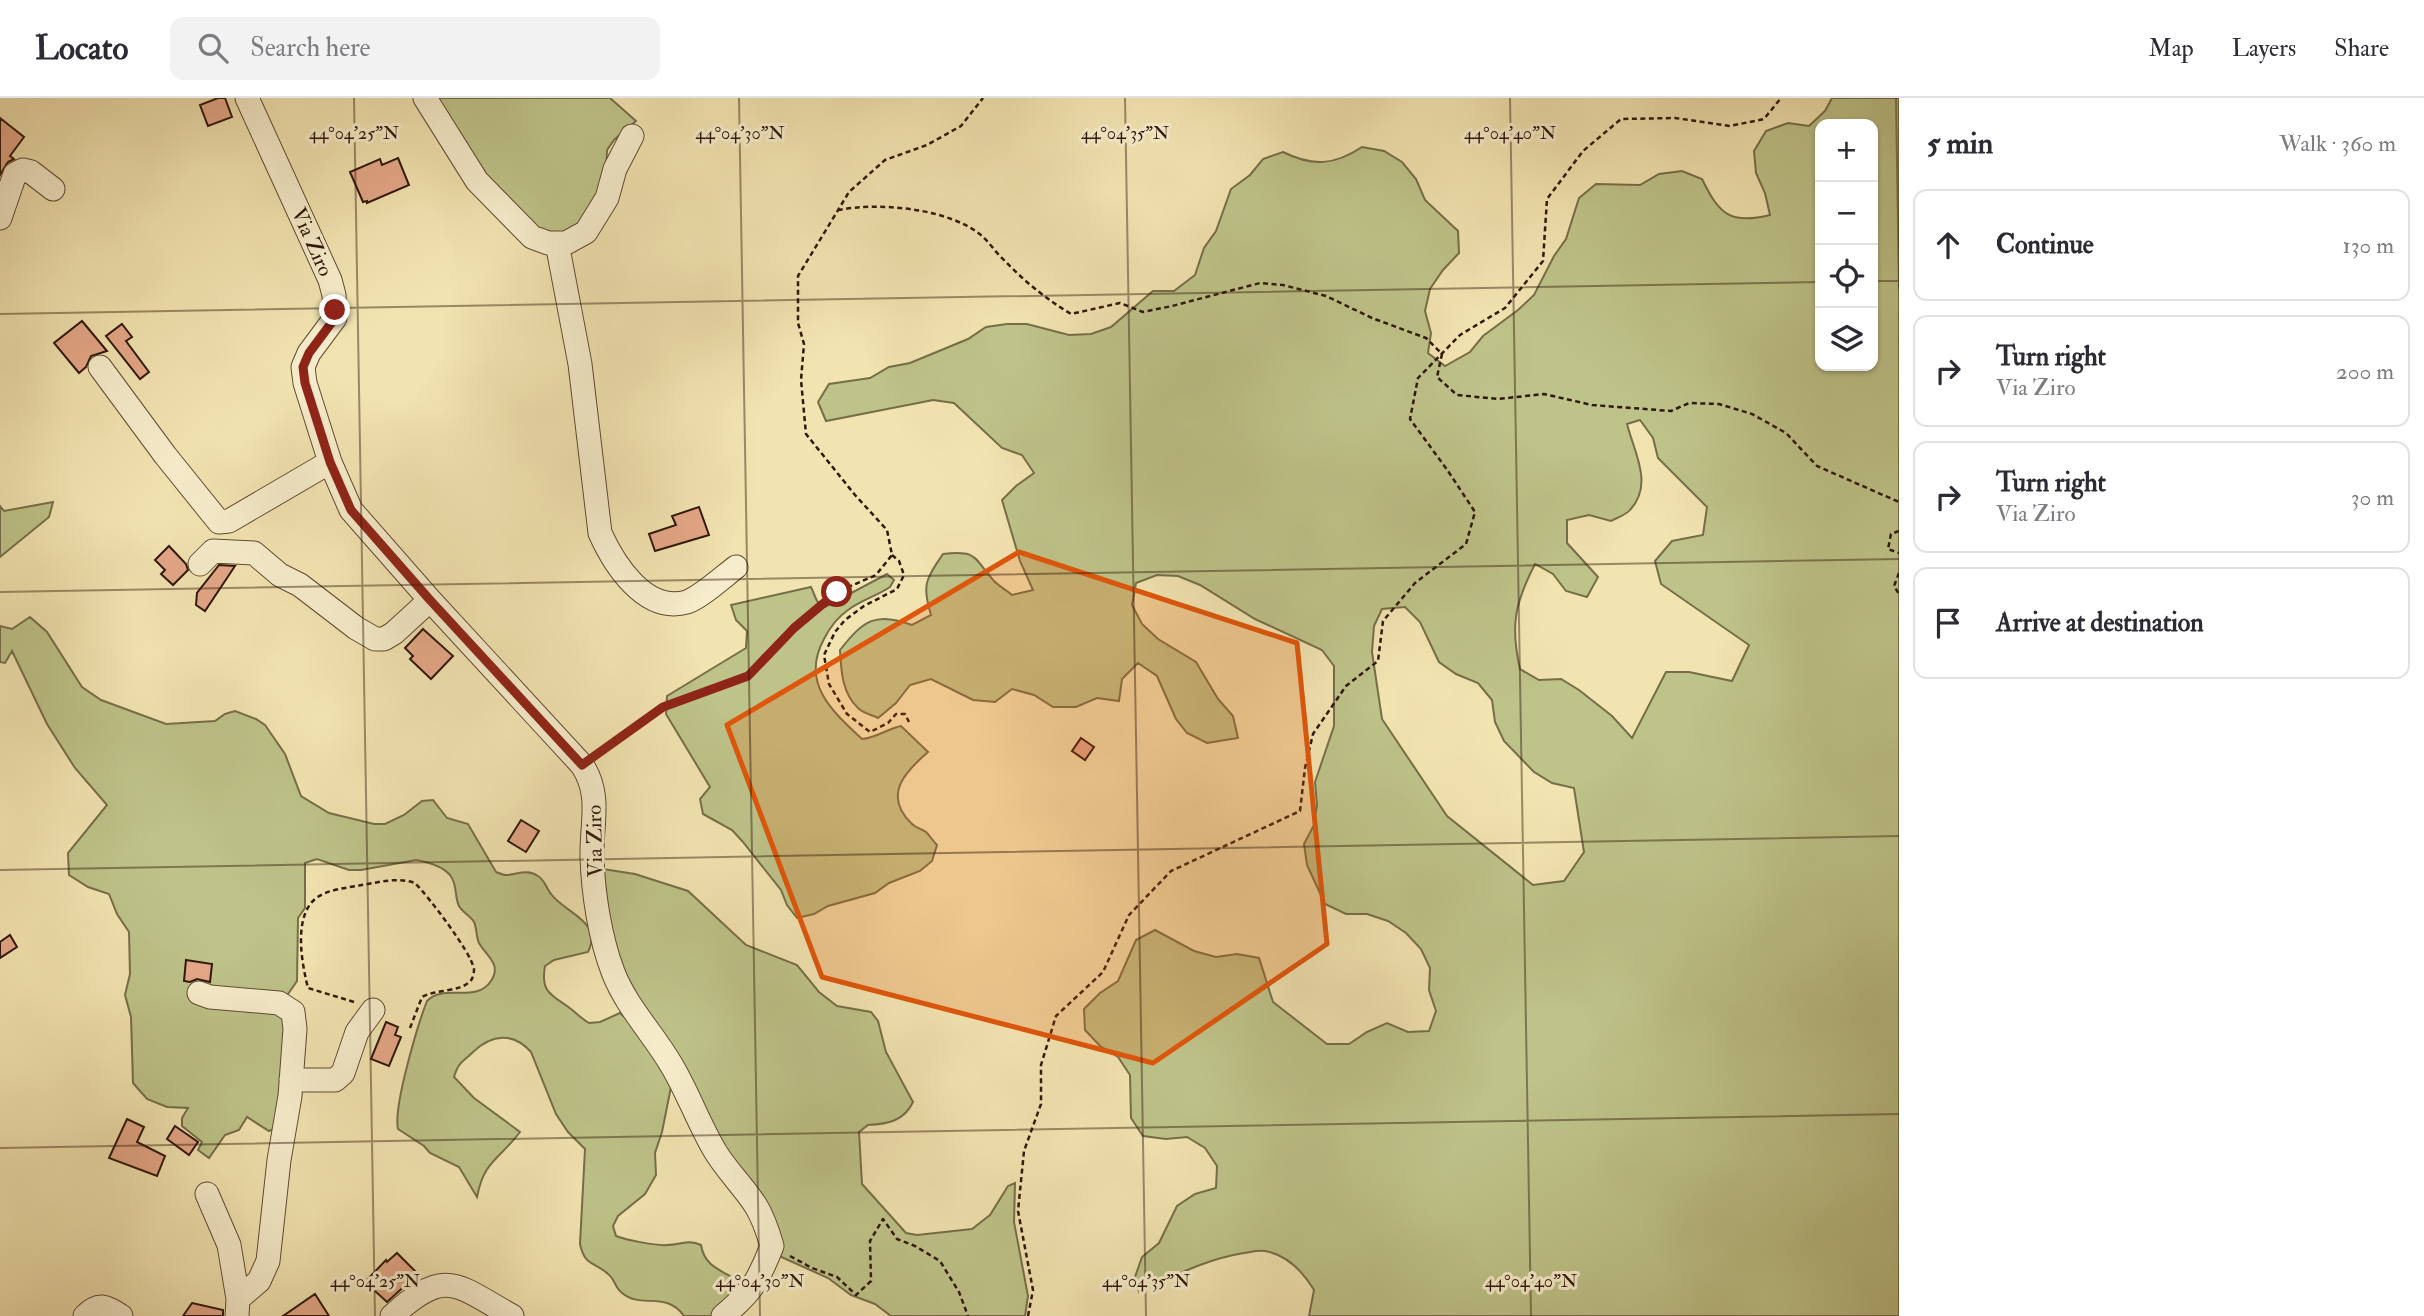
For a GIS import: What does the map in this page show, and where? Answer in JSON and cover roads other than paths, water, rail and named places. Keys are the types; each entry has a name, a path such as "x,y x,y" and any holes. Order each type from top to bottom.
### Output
{"street":[{"name":"Via Ziro","path":"247,98 330,280 334,295 335,318 309,353 303,367 305,383 330,462 351,510 591,778 595,793 592,859 604,945 614,974 631,1009 673,1068 715,1150 764,1219 772,1245 753,1288 723,1316"},
{"path":"425,98 477,181 532,237 548,243 566,243 586,232 607,198 615,169 632,136"},
{"path":"0,218 15,174 23,170 30,172 53,189"},
{"path":"557,243 580,364 600,533 608,550 637,589 658,601 674,604 689,601 736,567"},
{"path":"100,368 219,522 229,521 330,462"},
{"path":"200,564 213,551 254,553 280,575 300,585 356,628 375,639 384,639 394,633 430,600"},
{"path":"199,993 220,998 279,1003 293,1012 295,1029 291,1080 268,1261 259,1281 237,1308"},
{"path":"291,1080 335,1080 343,1073 357,1032 373,1010"},
{"path":"206,1194 229,1245 237,1308"},
{"path":"392,1316 415,1296 446,1284 463,1289 512,1316"},
{"path":"85,1316 96,1306 104,1305 121,1316"}]}
